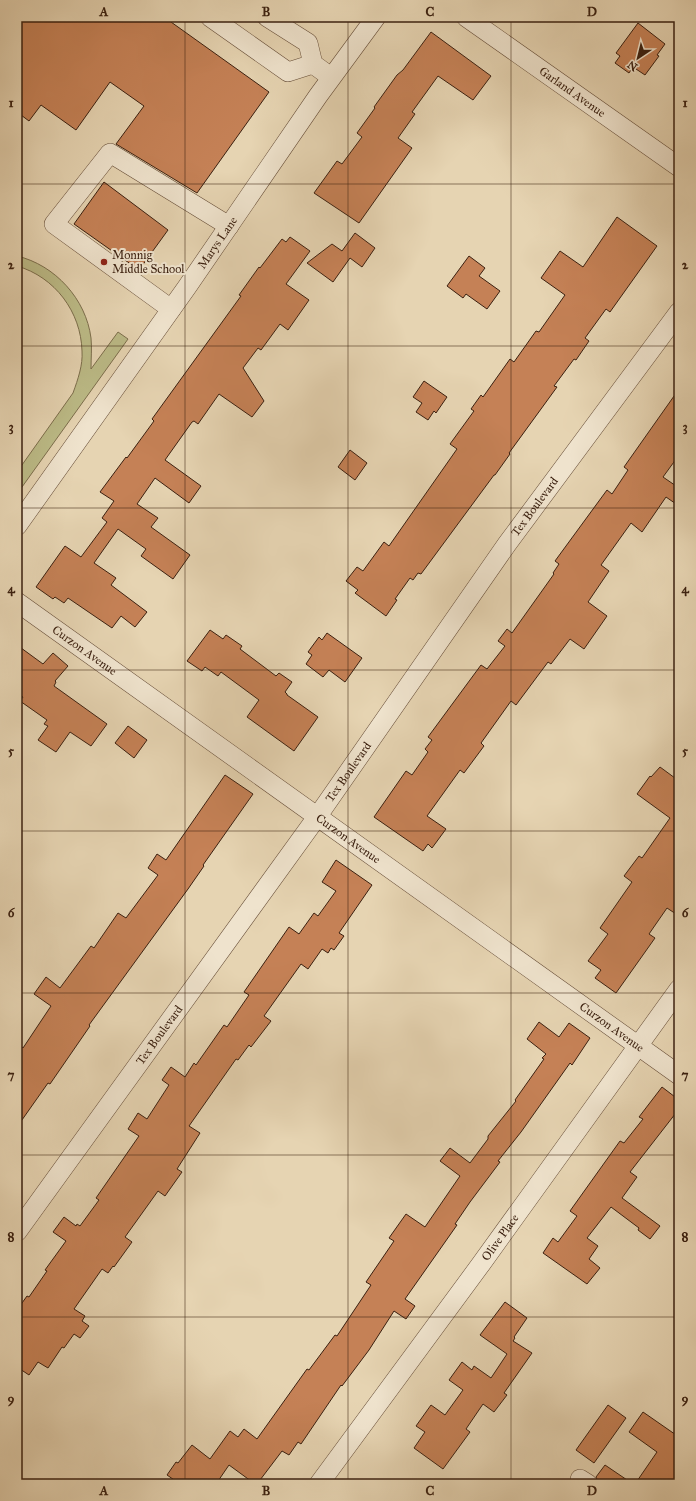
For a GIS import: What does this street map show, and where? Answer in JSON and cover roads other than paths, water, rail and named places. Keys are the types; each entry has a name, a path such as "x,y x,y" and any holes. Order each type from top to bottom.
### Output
{"street":[{"path":"210,17 288,72 313,64"},
{"path":"267,17 308,43 313,64 332,77"},
{"name":"Marys Lane","path":"17,526 171,309 332,77 376,17"},
{"name":"Garland Avenue","path":"466,17 679,167"},
{"path":"171,309 54,224 110,153 229,226"},
{"name":"Tex Boulevard","path":"17,1232 317,816 507,544 679,312"},
{"name":"Curzon Avenue","path":"17,602 679,1075"},
{"name":"Olive Place","path":"319,1484 679,989"}],"place":[{"name":"Monnig Middle School","path":"104,262"}]}
